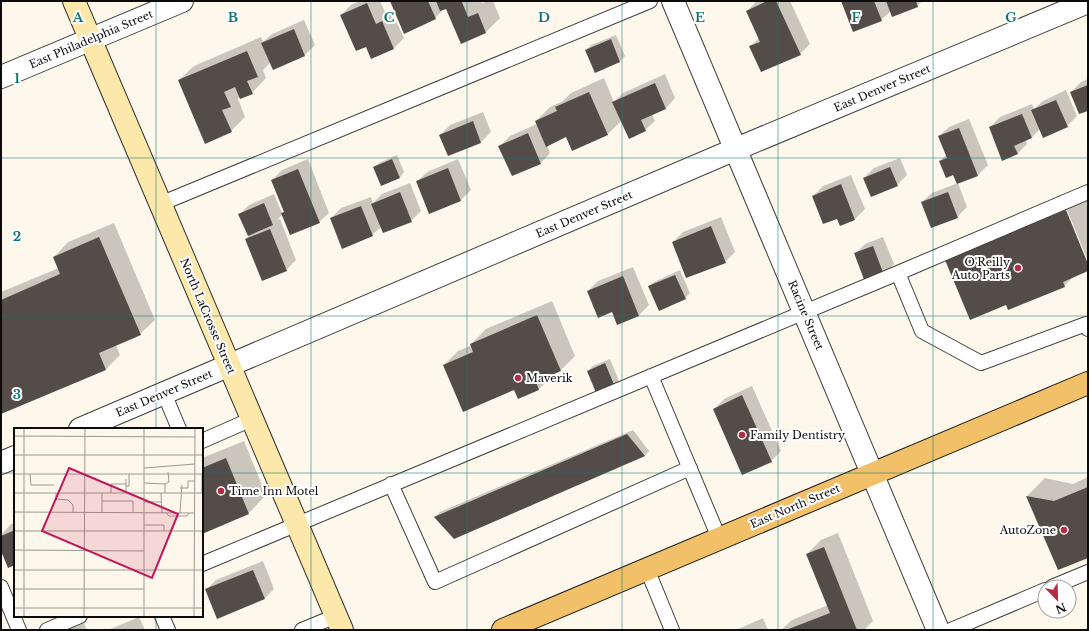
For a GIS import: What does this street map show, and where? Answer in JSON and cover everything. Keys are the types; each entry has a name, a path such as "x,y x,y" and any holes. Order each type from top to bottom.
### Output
{"main road":[{"name":"North LaCrosse Street","path":"74,1 339,623"},
{"name":"East North Street","path":"516,627 719,538 1088,383"}],"street":[{"name":"East Philadelphia Street","path":"1,77 182,1"},
{"name":"Racine Street","path":"673,1 938,630"},
{"name":"East Denver Street","path":"82,428 736,149 1088,2"},
{"path":"1,463 14,457"}],"lane":[{"path":"160,204 650,1"},
{"path":"203,564 1088,192"},
{"path":"898,273 922,331 982,363 1086,324 1088,329"},
{"path":"651,376 719,538"},
{"path":"164,393 179,428"},
{"path":"203,440 252,419"},
{"path":"391,484 435,582 690,468"},
{"path":"647,569 672,630"},
{"path":"1071,579 1088,572"},
{"path":"1,588 8,608 19,630"},
{"path":"951,630 1037,593"},
{"path":"47,630 78,617"},
{"path":"162,617 168,630"},
{"path":"302,630 339,623"}],"building":[{"path":"390,1 428,1 436,19 404,34"},
{"path":"436,1 465,1 462,2 468,17 478,13 486,33 461,44 446,9 440,11"},
{"path":"767,1 776,1 801,55 761,72 749,46 760,42 746,11"},
{"path":"841,1 874,1 882,21 853,32"},
{"path":"886,1 916,1 918,7 892,17"},
{"path":"367,3 376,24 382,21 394,49 371,59 366,47 356,51 340,15"},
{"path":"294,29 305,56 273,70 261,43"},
{"path":"611,39 620,62 595,73 585,50"},
{"path":"247,51 258,77 247,81 253,94 240,99 235,87 224,92 231,107 222,110 232,132 205,144 178,80"},
{"path":"655,83 666,109 641,120 646,131 629,139 612,102"},
{"path":"1088,85 1088,111 1079,114 1070,92"},
{"path":"589,92 608,135 572,151 566,137 546,147 535,121 557,111 555,107"},
{"path":"1056,100 1068,127 1043,138 1031,110"},
{"path":"1022,114 1032,138 1014,146 1018,154 1002,161 989,127"},
{"path":"473,121 481,143 448,156 439,135"},
{"path":"959,128 978,176 957,184 953,175 946,178 939,161 947,158 938,136"},
{"path":"528,133 541,164 512,176 498,146"},
{"path":"392,159 400,178 381,186 373,167"},
{"path":"890,167 898,186 871,197 863,178"},
{"path":"448,168 461,201 429,214 416,181"},
{"path":"298,169 320,223 290,235 281,213 284,212 271,180"},
{"path":"841,184 855,220 840,226 837,219 823,224 812,196"},
{"path":"400,192 412,222 383,233 371,204"},
{"path":"948,192 958,218 931,228 921,202"},
{"path":"264,203 273,225 248,236 238,214"},
{"path":"361,206 373,236 342,249 330,218"},
{"name":"O'Reilly Auto Parts","path":"1066,210 1088,264 1088,271 1063,282 1065,287 1008,310 1006,305 970,320 945,260"},
{"path":"711,226 726,263 686,278 672,242"},
{"path":"270,229 287,271 262,281 245,239"},
{"path":"99,237 141,335 99,353 106,370 1,414 1,300 60,274 53,257"},
{"path":"873,246 884,275 865,282 854,253"},
{"path":"675,275 686,299 659,311 648,286"},
{"path":"623,276 639,316 617,325 612,312 598,318 587,291"},
{"path":"537,315 561,371 536,382 539,390 518,399 514,390 463,412 443,365 473,352 470,344"},
{"path":"605,363 615,387 597,395 587,371"},
{"name":"Family Dentistry","path":"742,395 772,462 742,475 713,409"},
{"path":"627,434 645,456 454,539 434,517"},
{"name":"Time Inn Motel","path":"226,458 249,514 203,534 203,468"},
{"name":"AutoZone","path":"1088,487 1088,558 1058,570 1026,496 1054,501"},
{"path":"14,530 14,565 8,568 1,551 1,536"},
{"path":"824,547 857,630 786,630 830,613 806,554"},
{"path":"253,570 265,599 217,619 205,589"}],"place":[{"name":"O'Reilly Auto Parts","path":"1018,268"},
{"name":"Maverik","path":"518,378"},
{"name":"Family Dentistry","path":"742,435"},
{"name":"Time Inn Motel","path":"221,491"},
{"name":"AutoZone","path":"1064,530"}]}
